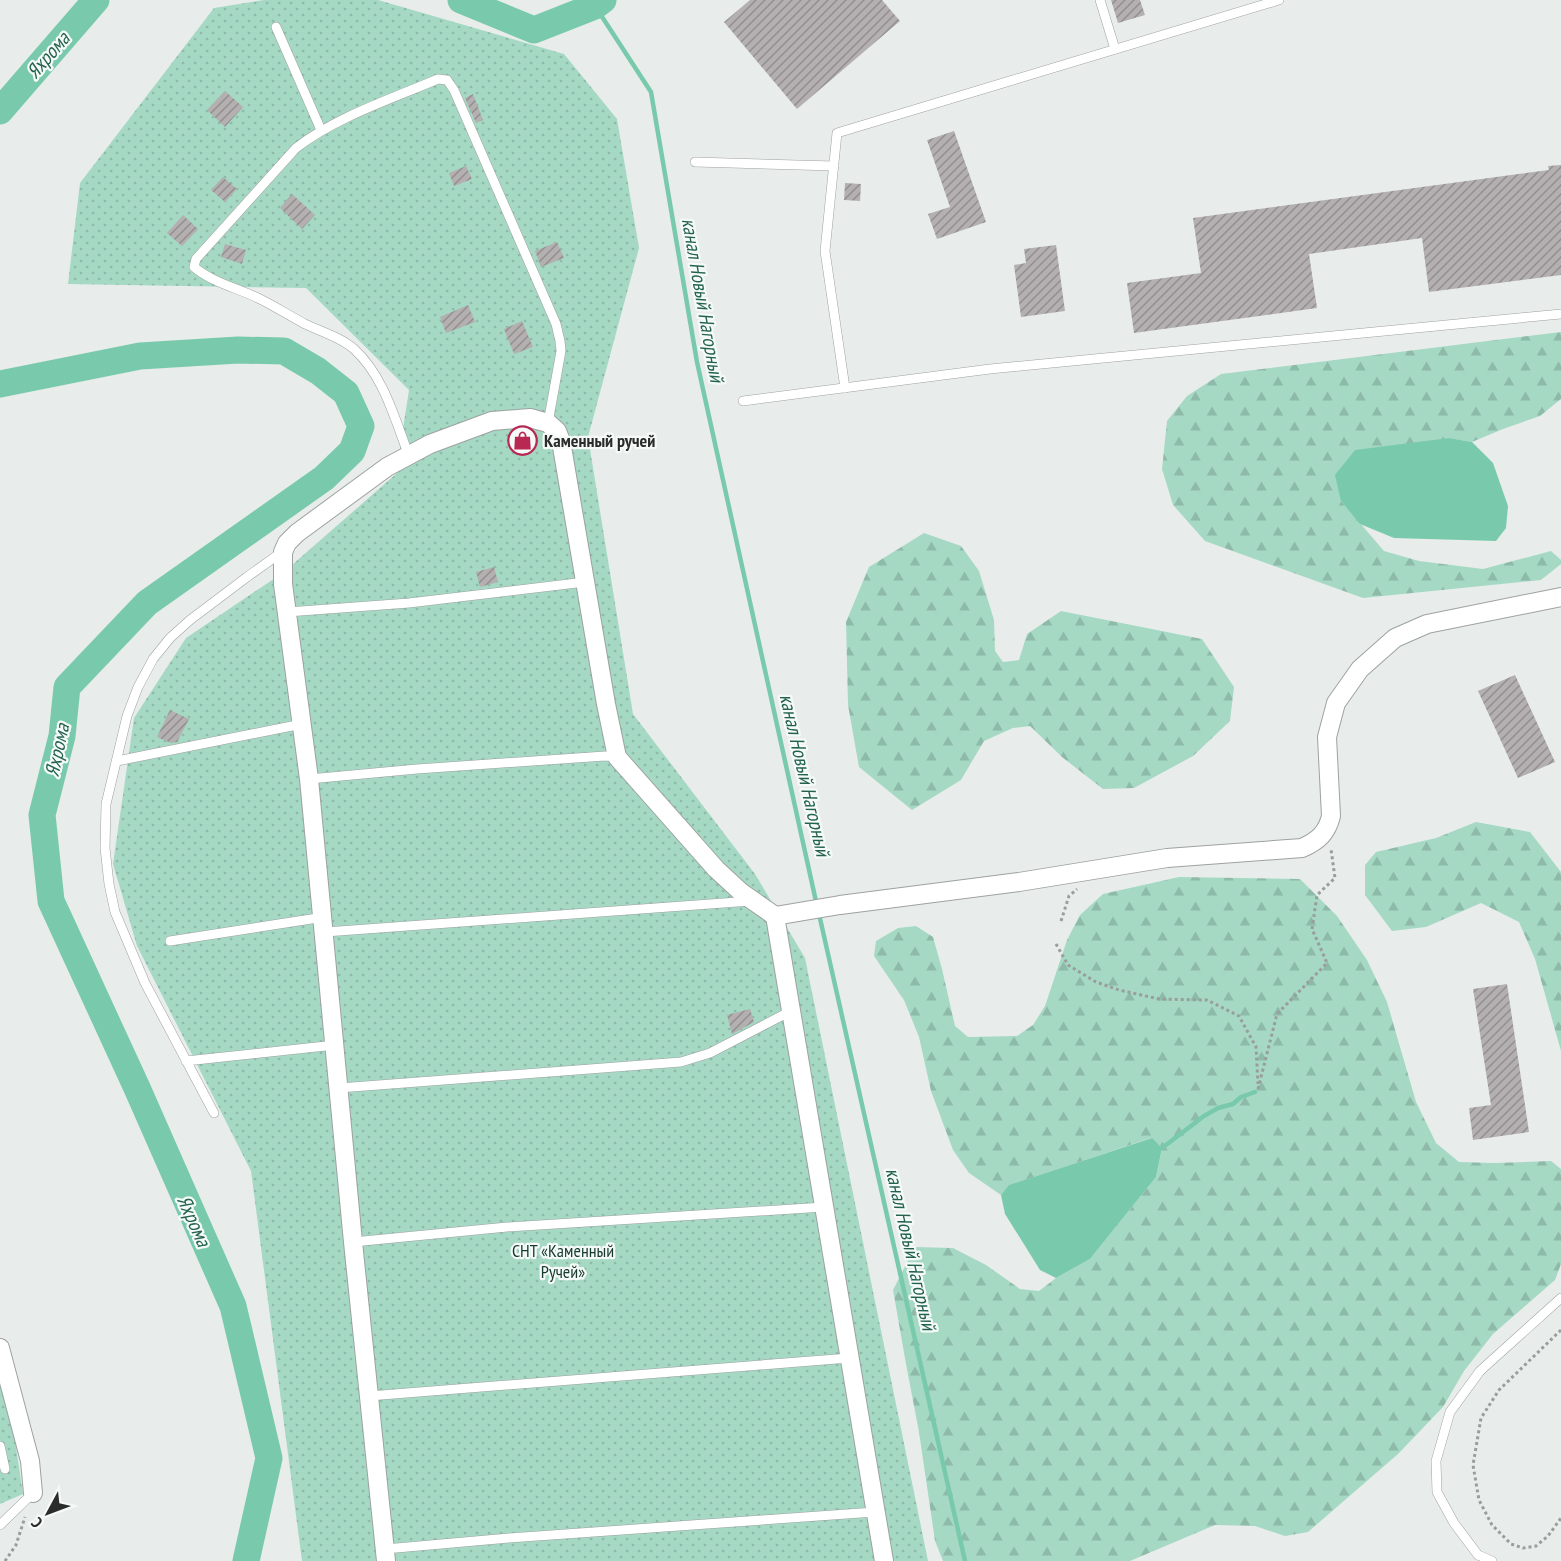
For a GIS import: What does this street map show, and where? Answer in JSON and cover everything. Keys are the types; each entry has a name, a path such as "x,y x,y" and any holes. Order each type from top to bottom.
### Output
{"street":[{"path":"385,1555 309,779 283,584 283,552 287,543 297,533 387,467 430,444 492,421 530,418 548,423 557,432 561,441 617,757 716,869 742,893 775,916 840,905 1019,882 1167,858 1302,848 1316,842 1328,826 1331,816 1327,737 1336,704 1360,669 1395,638 1427,624 1561,597"},
{"path":"775,916 884,1561"},
{"path":"0,1348 30,1461 33,1493"}],"lane":[{"path":"1100,0 1115,49"},
{"path":"845,388 825,251 837,133 1272,1"},
{"path":"276,27 321,130"},
{"path":"409,456 374,373 356,351 349,345 260,299 203,275 194,267 196,259 296,148 331,125 438,79 447,80 454,90 556,324 561,351 548,423"},
{"path":"695,162 834,166"},
{"path":"743,401 990,369 1561,314"},
{"path":"214,1113 145,984 115,912 105,848 106,804 127,716 138,687 153,659 170,638 190,620 283,552"},
{"path":"287,612 409,603 585,582"},
{"path":"117,760 302,724"},
{"path":"309,779 417,769 617,757"},
{"path":"170,941 324,925 753,901"},
{"path":"339,1088 681,1062 710,1053 791,1011"},
{"path":"186,1061 335,1045"},
{"path":"354,1242 507,1227 824,1207"},
{"path":"1492,1561 1478,1555 1454,1523 1437,1492 1436,1461 1450,1412 1480,1371 1561,1298"},
{"path":"369,1396 849,1358"},
{"path":"0,1446 6,1469"},
{"path":"0,1525 33,1493"},
{"path":"385,1555 509,1538 875,1512"}],"path":[{"path":"1056,944 1068,965 1096,982 1159,999 1206,1000 1239,1016 1256,1047 1258,1089 1277,1014 1327,963 1312,929 1317,895 1335,878 1328,826"},
{"path":"1061,921 1070,896 1099,869"},
{"path":"1561,1330 1499,1390 1482,1418 1473,1465 1479,1500 1492,1526 1511,1544 1523,1548 1536,1546 1548,1536 1561,1518"},
{"path":"5,1561 16,1545 33,1493"}],"green space":[{"name":"СНТ «Каменный Ручей»","path":"264,0 378,0 564,54 617,119 639,248 588,437 633,714 755,874 805,958 928,1561 302,1561 251,1171 137,946 113,864 134,718 186,638 284,572 396,474 409,390 306,288 68,284 80,183 214,8"},
{"path":"1561,332 1561,399 1540,416 1472,442 1448,438 1341,501 1384,551 1419,561 1483,569 1551,551 1561,560 1561,564 1541,580 1363,598 1205,541 1173,505 1162,469 1167,421 1187,396 1221,374"},
{"path":"924,533 961,546 979,571 994,620 995,651 1003,662 1019,660 1027,634 1061,611 1202,639 1234,687 1230,721 1193,756 1134,788 1103,789 1062,757 1030,726 1013,728 984,741 961,780 912,810 859,767 848,705 846,622 869,567"},
{"path":"1476,822 1530,832 1561,872 1561,1051 1535,959 1519,922 1481,903 1426,927 1392,931 1365,895 1365,865 1376,852 1436,838"},
{"path":"1179,877 1300,879 1337,916 1367,960 1387,1002 1416,1102 1436,1143 1459,1162 1551,1161 1561,1169 1561,1264 1555,1280 1493,1334 1464,1371 1443,1407 1398,1454 1308,1532 1285,1536 1255,1526 1215,1525 1130,1561 943,1561 935,1541 919,1432 893,1290 915,1247 953,1248 986,1265 1020,1289 1039,1291 1056,1278 1090,1259 1156,1177 1162,1148 1151,1138 1010,1185 1001,1195 969,1173 953,1150 931,1091 919,1037 904,1000 874,956 876,941 898,928 916,926 933,937 955,1026 968,1037 1017,1036 1033,1025 1045,1006 1067,940 1080,915 1103,894"},
{"path":"0,1383 14,1434 23,1494 0,1504"}],"shaded area":[{"path":"1449,438 1472,442 1493,463 1508,506 1506,528 1496,541 1394,538 1360,524 1341,501 1335,475 1355,450"},
{"path":"1152,1138 1162,1148 1156,1177 1090,1259 1056,1278 1040,1270 1005,1214 1001,1195 1009,1185"}],"building":[{"path":"750,0 882,0 900,21 797,109 724,22"},
{"path":"1111,0 1140,0 1145,15 1118,23"},
{"path":"225,91 243,107 225,127 207,110"},
{"path":"473,94 483,120 476,123 465,98"},
{"path":"954,131 986,222 937,239 928,214 950,207 927,140"},
{"path":"1561,165 1561,275 1429,292 1422,238 1309,254 1317,308 1134,333 1127,283 1201,273 1193,218 1549,170 1548,166"},
{"path":"466,166 472,179 454,186 449,173"},
{"path":"223,177 237,189 225,202 211,190"},
{"path":"845,183 861,184 860,201 844,200"},
{"path":"292,194 315,215 302,229 280,208"},
{"path":"183,215 198,229 182,246 167,233"},
{"path":"557,242 564,258 541,267 535,251"},
{"path":"225,244 246,250 242,264 221,257"},
{"path":"1056,245 1065,311 1021,317 1014,265 1026,263 1024,249"},
{"path":"468,305 475,322 446,333 440,317"},
{"path":"522,321 533,347 514,354 504,329"},
{"path":"494,567 498,582 480,587 476,572"},
{"path":"1515,675 1555,762 1518,778 1478,691"},
{"path":"170,710 189,719 177,742 171,743 157,737"},
{"path":"1507,984 1529,1132 1473,1140 1469,1108 1491,1105 1473,989"},
{"path":"750,1009 754,1022 732,1034 727,1015"}],"waterway":[{"name":"Яхрома","path":"0,111 96,0"},
{"name":"Яхрома","path":"461,0 534,30 595,6 603,0"},
{"name":"канал Новый Нагорный","path":"595,6 651,92 697,362 817,906"},
{"name":"Яхрома","path":"0,384 140,356 238,350 284,351 318,371 346,393 361,426 352,451 324,478 147,603 67,687 62,736 42,815 51,901 233,1306 269,1458 246,1561"},
{"name":"канал Новый Нагорный","path":"819,914 965,1561"},
{"path":"1162,1148 1204,1116 1255,1092"}],"place":[{"name":"Каменный ручей","path":"523,441"}]}
